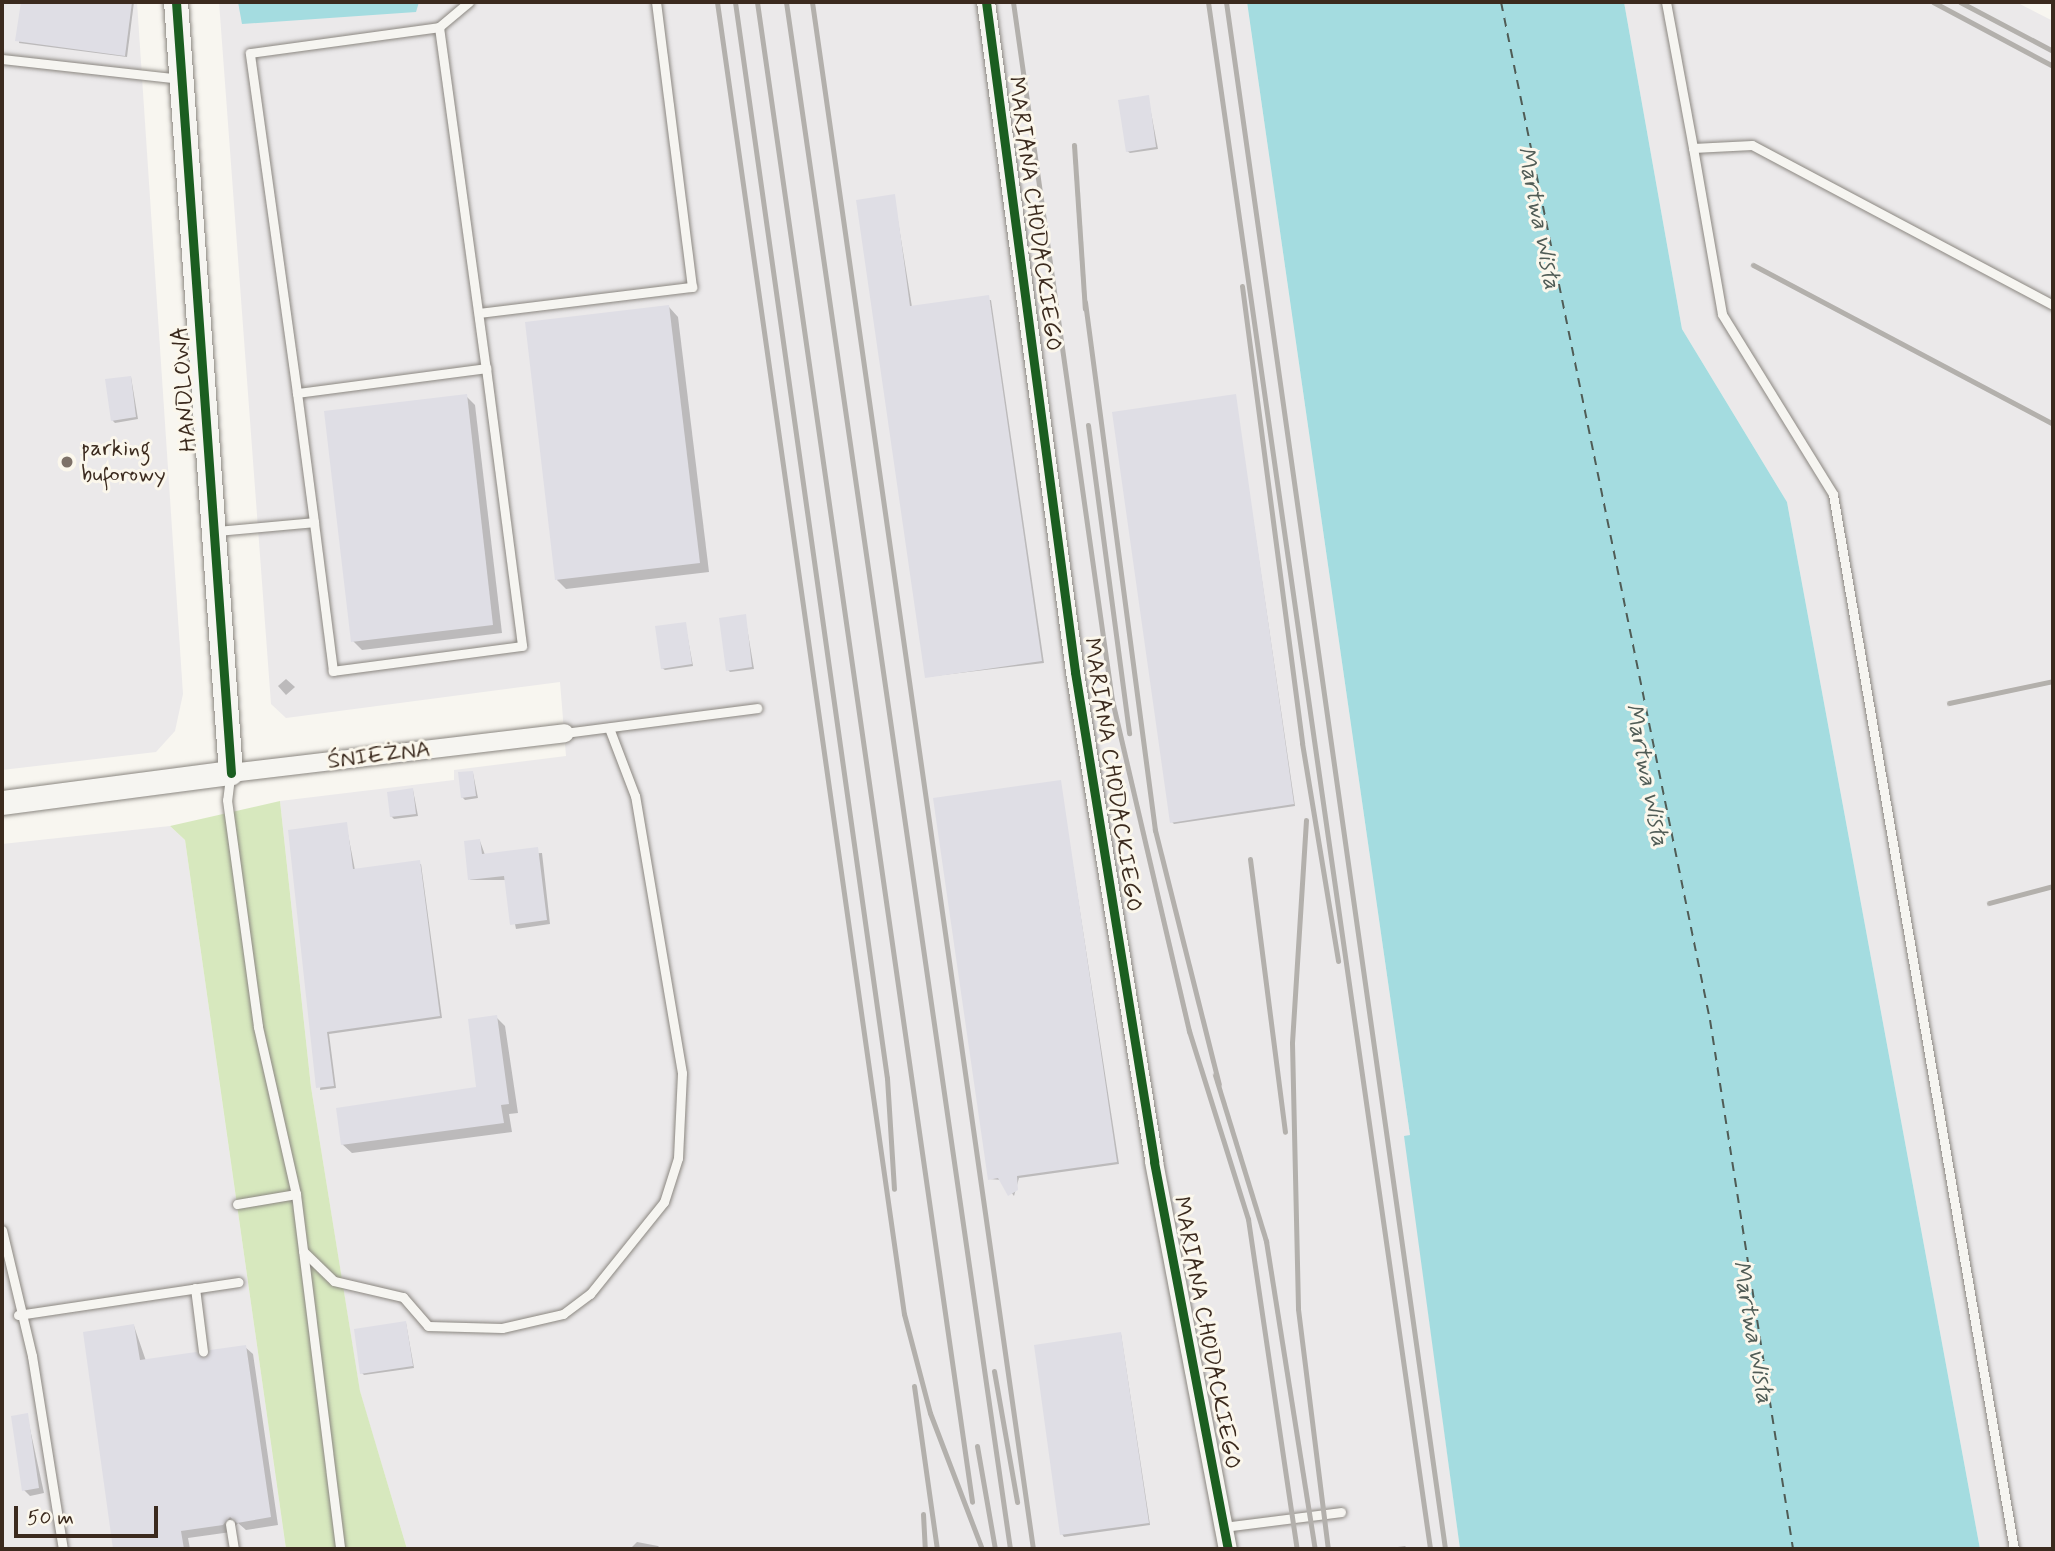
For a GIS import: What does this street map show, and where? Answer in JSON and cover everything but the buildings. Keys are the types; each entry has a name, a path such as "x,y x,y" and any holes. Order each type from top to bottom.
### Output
{"street":[{"name":"HANDLOWA","path":"176,2 231,773"},
{"name":"MARIANA CHODACKIEGO","path":"986,2 1075,672 1154,1162 1228,1549"},
{"name":"ŚNIEŻNA","path":"2,803 565,733"}],"lane":[{"path":"439,27 522,646 333,670 250,53 439,27 469,2"},
{"path":"479,313 692,287 656,2"},
{"path":"1666,2 1722,314 1833,494 2014,1549"},
{"path":"2,59 181,79"},
{"path":"1693,148 1752,145 2053,306"},
{"path":"297,393 486,368"},
{"path":"214,531 314,522"},
{"name":"ŚNIEŻNA","path":"565,733 757,708"},
{"path":"303,1251 334,1281 403,1297 428,1326 502,1328 563,1314 590,1294 664,1202 678,1158 682,1073 635,796 609,728"},
{"path":"231,773 227,800 265,1072 296,1194 340,1549"},
{"path":"237,1203 296,1194"},
{"path":"2,1230 18,1315 32,1356 63,1549"},
{"path":"18,1315 239,1282"},
{"path":"195,1288 203,1351"},
{"path":"1224,1528 1341,1512"},
{"path":"230,1524 234,1549"}],"shaded area":[{"path":"2,2 137,2 183,694 175,731 156,752 2,770"},
{"path":"219,2 1247,2 1410,1135 1405,1137 1460,1549 407,1549 360,1392 311,1087 280,801 454,780 454,770 566,756 560,682 286,718 271,704"},
{"path":"1624,2 2016,2 2053,21 2053,1549 1980,1549 1787,502 1682,329"},
{"path":"170,826 185,840 286,1549 2,1549 2,844"}],"green space":[{"path":"280,801 311,1087 360,1391 407,1549 286,1549 185,840 170,826"}],"water":[{"path":"238,2 419,2 416,12 242,24"},
{"name":"Martwa Wisła","path":"1247,2 1624,2 1682,329 1787,502 1980,1549 1460,1549 1404,1136 1410,1135"}],"ferry route":[{"path":"1501,2 1710,1020 1793,1549"}],"railway":[{"path":"717,2 904,1314 930,1413 982,1549"},
{"path":"735,2 887,1078 894,1189"},
{"path":"757,2 972,1502"},
{"path":"786,2 1010,1549"},
{"path":"812,2 1033,1549"},
{"path":"1013,2 1112,700 1189,1031 1248,1219 1297,1549"},
{"path":"1208,2 1430,1549"},
{"path":"1226,2 1445,1549"},
{"path":"1933,2 2053,66"},
{"path":"1960,2 2053,51"},
{"path":"1074,145 1085,309"},
{"path":"1753,265 2053,424"},
{"path":"1242,286 1302,743 1338,961"},
{"path":"1085,302 1155,830 1219,1084"},
{"path":"1088,425 1129,733"},
{"path":"1949,703 2053,681"},
{"path":"1306,820 1292,1043 1298,1309 1328,1549"},
{"path":"1250,859 1285,1132"},
{"path":"1989,903 2053,886"},
{"path":"1215,1075 1266,1241 1315,1549"},
{"path":"994,1371 1017,1502"},
{"path":"914,1386 937,1549"},
{"path":"977,1446 995,1549"},
{"path":"923,1514 925,1549"}],"cycle path":[{"path":"176,2 231,773"},
{"path":"986,2 1075,672 1154,1162 1228,1549"}],"place":[{"name":"parking buforowy","path":"67,462"}]}
